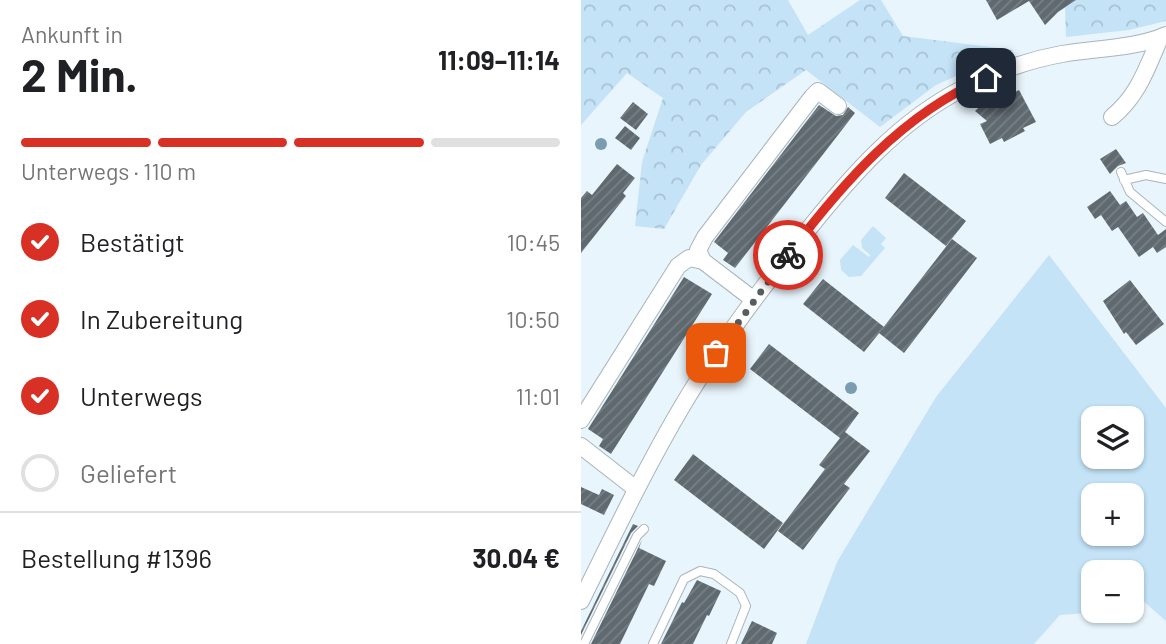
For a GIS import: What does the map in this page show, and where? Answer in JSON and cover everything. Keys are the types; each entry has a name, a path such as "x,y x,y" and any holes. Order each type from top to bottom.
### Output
{"street":[{"path":"1112,117 1125,107 1137,91 1163,36"},
{"path":"581,601 636,489 705,369 754,300 842,188 895,135 927,110 963,88 1010,68 1058,55 1138,44 1163,36"},
{"path":"703,261 698,250 705,237 811,97 818,91 838,106"},
{"path":"581,420 678,266 689,258 703,261 754,300"},
{"path":"581,446 636,489"}],"lane":[{"path":"1166,179 1146,175 1122,176 1130,192 1166,222"},
{"path":"584,644 637,536 643,529"},
{"path":"653,644 684,579 700,571 715,574 740,593 746,606 731,644"}],"green space":[{"path":"581,0 788,0 808,35 860,0 881,0 903,36 1014,50 936,85 880,127 806,70 746,112 701,165 664,229 635,226 642,162 663,98 627,73 581,125"},
{"path":"1076,0 1166,0 1166,21 1129,30 1066,37 1065,8"},
{"path":"873,226 886,238 881,244 885,248 861,276 849,277 841,270 840,260 853,245 869,257 862,248 861,240"},
{"path":"1049,255 1166,408 1166,621 1144,602 1144,560 1081,560 1081,613 1060,615 1034,644 806,644 837,562 936,397"}],"building":[{"path":"986,0 1076,0 1045,25 1029,1 997,20"},
{"path":"1010,85 1013,93 1019,90 1036,122 1004,142 1002,138 990,144 980,124 987,121 975,111 992,95"},
{"path":"633,102 648,114 636,130 620,118"},
{"path":"819,105 836,116 843,115 848,107 855,113 735,268 723,260 728,253 714,242"},
{"path":"625,126 640,138 631,150 615,138"},
{"path":"1116,149 1126,163 1110,174 1100,159"},
{"path":"617,164 635,178 623,193 626,196 581,253 581,198 587,191 592,195"},
{"path":"904,173 966,221 946,246 885,198"},
{"path":"1110,191 1120,205 1126,201 1137,217 1143,213 1158,235 1166,229 1166,247 1157,253 1153,247 1139,257 1118,227 1112,231 1101,215 1095,219 1087,207"},
{"path":"952,239 977,258 904,353 879,333"},
{"path":"684,277 712,294 611,454 599,446 603,439 588,429"},
{"path":"823,279 884,327 864,352 803,304"},
{"path":"1130,280 1164,324 1136,345 1126,332 1124,334 1103,301"},
{"path":"769,344 859,413 845,432 870,451 844,484 850,488 803,550 778,531 825,469 819,465 840,438 750,369"},
{"path":"693,454 783,523 764,549 674,480"},
{"path":"581,487 599,495 602,489 614,495 604,515 581,504"},
{"path":"633,524 638,526 631,533 581,635 581,631"},
{"path":"642,540 639,548 666,561 654,586 649,584 620,644 591,644"},
{"path":"697,580 721,591 709,616 707,615 693,644 661,644 682,602 684,603"},
{"path":"752,621 777,633 772,644 741,644"}],"way so far":[{"path":"716,353 788,255"}],"route":[{"path":"788,255 842,188 895,135 927,110 963,88 986,78"}]}
